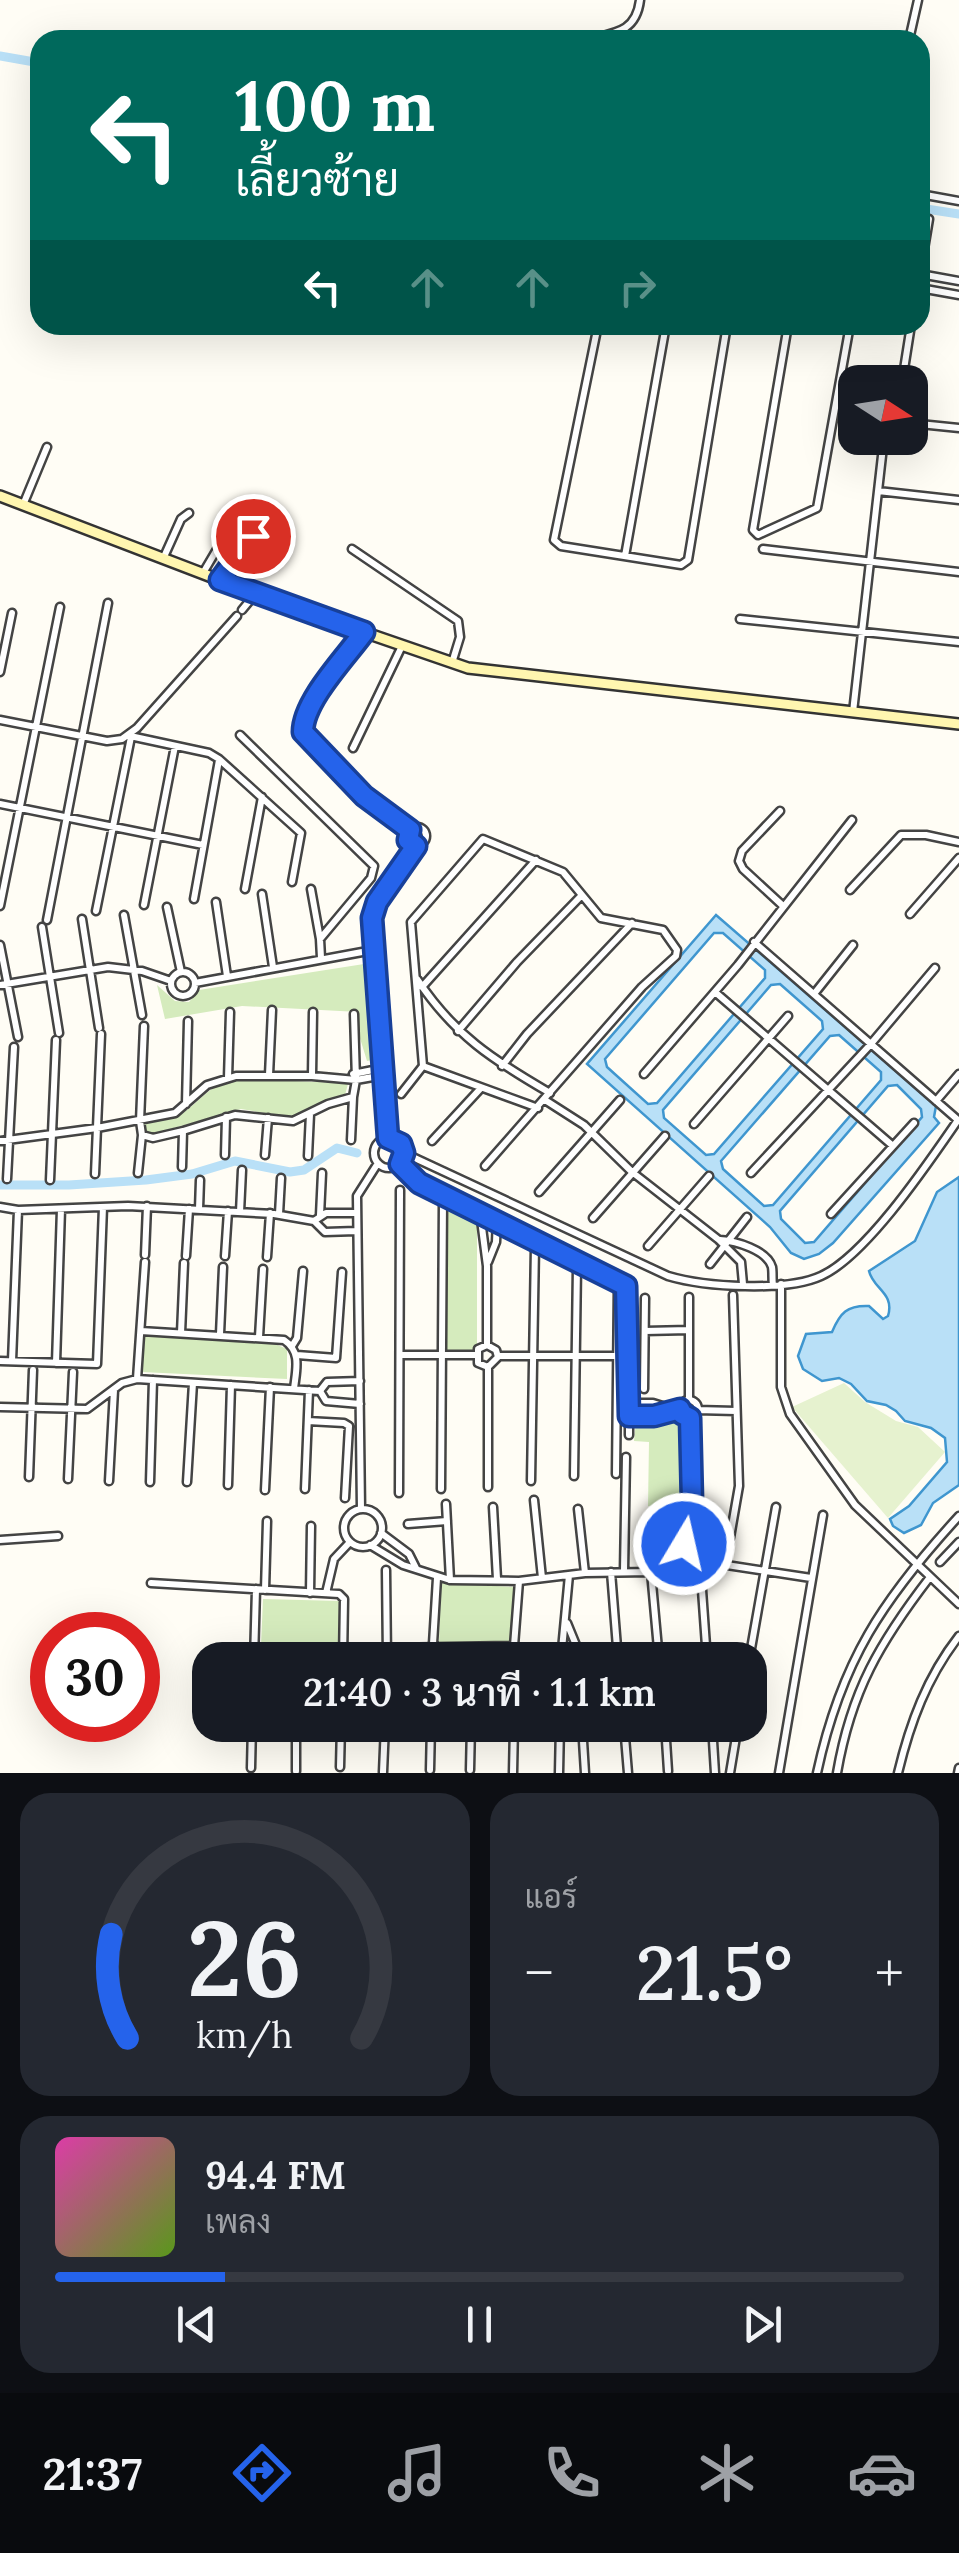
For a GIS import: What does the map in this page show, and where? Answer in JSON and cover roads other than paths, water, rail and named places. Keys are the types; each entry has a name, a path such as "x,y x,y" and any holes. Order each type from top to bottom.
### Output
{"street":[{"path":"624,30 636,19 640,0"},
{"path":"911,30 918,0"},
{"path":"930,196 959,201"},
{"path":"930,276 959,281"},
{"path":"930,290 959,295"},
{"path":"596,335 553,536 558,546 681,565 687,563 725,335"},
{"path":"625,556 664,335"},
{"path":"786,335 753,530 757,535 817,508 848,335"},
{"path":"905,365 910,335"},
{"path":"928,425 959,428"},
{"path":"23,504 47,447"},
{"path":"853,712 882,455"},
{"path":"878,491 959,500"},
{"path":"0,496 256,594 452,663 499,674 959,724"},
{"path":"203,574 242,507"},
{"path":"163,559 181,519 189,513"},
{"path":"220,580 253,536"},
{"path":"352,549 458,621 460,638 452,663"},
{"path":"763,549 959,572"},
{"path":"96,911 130,736 256,594"},
{"path":"50,1180 58,1036 44,924 108,603"},
{"path":"0,906 60,607"},
{"path":"0,672 12,612"},
{"path":"740,619 959,642"},
{"path":"364,632 314,700 306,714 303,732 364,796 410,830"},
{"path":"353,748 402,646"},
{"path":"0,720 112,742 130,736 209,753 302,833 292,882"},
{"path":"240,735 374,866 371,878 320,940"},
{"path":"144,906 175,746"},
{"path":"194,899 219,759"},
{"path":"245,889 262,797"},
{"path":"0,804 203,845"},
{"path":"780,811 742,851 739,861 743,870 782,905"},
{"path":"644,1074 738,965 852,820"},
{"path":"388,1138 372,918 377,902 416,846 426,840 426,832 418,827 410,830"},
{"path":"410,830 408,840 416,846"},
{"path":"850,890 901,835 959,842"},
{"path":"401,1094 423,1066 413,918 480,841 487,838 567,874 600,918 663,930 676,956 642,988 485,1166"},
{"path":"910,914 959,858"},
{"path":"422,987 536,860"},
{"path":"311,889 321,958"},
{"path":"262,894 274,968"},
{"path":"458,1032 581,896"},
{"path":"216,902 227,976"},
{"path":"168,907 181,972"},
{"path":"124,914 142,1015"},
{"path":"82,919 100,1031 95,1174"},
{"path":"502,1066 632,922"},
{"path":"404,1153 668,1276 743,1284 777,1284 820,1277 848,1258 917,1180 958,1120 754,943"},
{"path":"0,945 4,985 18,1037"},
{"path":"814,994 853,945"},
{"path":"171,981 172,990 179,996 188,994 194,983 372,950"},
{"path":"752,1174 935,968"},
{"path":"4,985 89,970 134,970 171,981"},
{"path":"181,972 190,974 194,983"},
{"path":"171,981 181,972"},
{"path":"417,978 458,1032 548,1097 678,1210 724,1242 741,1262 743,1284"},
{"path":"715,992 893,1146"},
{"path":"269,1075 272,1010"},
{"path":"228,1078 230,1012"},
{"path":"312,1076 313,1012"},
{"path":"351,1140 354,1014"},
{"path":"694,1124 788,1016"},
{"path":"186,1104 188,1021"},
{"path":"138,1173 144,1026"},
{"path":"7,1179 14,1047"},
{"path":"423,1066 538,1108"},
{"path":"0,1141 175,1113 207,1085 228,1078 353,1077 383,1071"},
{"path":"936,1102 959,1074"},
{"path":"432,1142 481,1088"},
{"path":"142,1135 153,1138 183,1132 226,1116 293,1120 353,1097"},
{"path":"539,1192 620,1100"},
{"path":"308,1156 310,1114"},
{"path":"224,1155 226,1116"},
{"path":"265,1155 268,1118"},
{"path":"832,1214 914,1123"},
{"path":"182,1166 183,1132"},
{"path":"593,1218 665,1136"},
{"path":"388,1138 401,1144 404,1153 400,1164"},
{"path":"388,1138 375,1150 378,1162 388,1168 400,1164"},
{"path":"361,1508 356,1196 378,1162"},
{"path":"400,1164 419,1183 626,1286 629,1435"},
{"path":"240,1212 242,1170"},
{"path":"322,1173 317,1219 325,1232 356,1232"},
{"path":"648,1246 709,1176"},
{"path":"267,1257 281,1178"},
{"path":"199,1210 200,1180"},
{"path":"399,1494 400,1190"},
{"path":"441,1489 443,1201"},
{"path":"0,1207 18,1210 147,1206 317,1219 326,1213 356,1212"},
{"path":"137,1379 147,1206"},
{"path":"0,1361 97,1364 103,1207"},
{"path":"56,1362 60,1209"},
{"path":"181,1333 188,1209"},
{"path":"12,1361 18,1210"},
{"path":"224,1256 228,1211"},
{"path":"480,1212 487,1266 488,1345"},
{"path":"710,1264 748,1216"},
{"path":"487,1266 496,1242 497,1220"},
{"path":"724,1242 766,1257 772,1266 777,1284 783,1400 845,1494 959,1604"},
{"path":"531,1482 534,1246"},
{"path":"574,1476 577,1266"},
{"path":"220,1334 223,1268"},
{"path":"259,1337 262,1269"},
{"path":"292,1346 297,1338 303,1271"},
{"path":"297,1356 336,1358 342,1272"},
{"path":"616,1474 618,1285"},
{"path":"725,1566 739,1490 733,1295"},
{"path":"688,1297 689,1401"},
{"path":"644,1389 645,1298"},
{"path":"645,1331 688,1330"},
{"path":"141,1332 284,1340 297,1356 294,1389"},
{"path":"488,1345 498,1356 495,1364 488,1367 478,1363 476,1356 478,1349 488,1345"},
{"path":"400,1355 476,1356"},
{"path":"498,1356 618,1356"},
{"path":"488,1367 488,1487"},
{"path":"29,1477 32,1370"},
{"path":"68,1479 73,1372"},
{"path":"0,1408 86,1409 114,1389 137,1379 320,1391"},
{"path":"150,1482 154,1380"},
{"path":"320,1391 327,1382 360,1381"},
{"path":"187,1482 194,1382"},
{"path":"228,1485 231,1385"},
{"path":"265,1490 270,1388"},
{"path":"109,1481 114,1389"},
{"path":"305,1489 309,1390"},
{"path":"320,1391 326,1400 360,1404"},
{"path":"629,1416 654,1416 689,1401 698,1410"},
{"path":"630,1403 677,1409 690,1418"},
{"path":"736,1411 698,1410 690,1418 692,1502 681,1556 812,1578"},
{"path":"308,1421 344,1422 349,1426 345,1498"},
{"path":"624,1572 626,1456"},
{"path":"534,1500 542,1578"},
{"path":"446,1504 450,1580"},
{"path":"493,1507 497,1579"},
{"path":"753,1642 776,1507"},
{"path":"361,1508 378,1516 380,1534 370,1545"},
{"path":"350,1542 344,1525 350,1514 361,1508"},
{"path":"578,1509 584,1574"},
{"path":"779,1773 823,1515"},
{"path":"817,1773 839,1693 860,1644 894,1591 959,1516"},
{"path":"255,1642 267,1521"},
{"path":"408,1524 446,1521"},
{"path":"310,1592 311,1526"},
{"path":"380,1534 410,1554 416,1568"},
{"path":"0,1540 58,1536"},
{"path":"350,1542 370,1545 402,1565 450,1580 519,1581 650,1572 658,1642"},
{"path":"326,1594 329,1569 350,1542"},
{"path":"940,1562 959,1542"},
{"path":"700,1562 706,1642"},
{"path":"386,1570 388,1642"},
{"path":"611,1572 617,1642"},
{"path":"563,1642 569,1575"},
{"path":"837,1773 852,1711 871,1662 930,1577"},
{"path":"432,1642 437,1578"},
{"path":"514,1642 519,1581"},
{"path":"151,1583 338,1594 344,1599 343,1642"},
{"path":"566,1622 575,1642"},
{"path":"898,1773 918,1706 959,1636"},
{"path":"251,1768 252,1742"},
{"path":"296,1742 296,1771"},
{"path":"340,1766 341,1742"},
{"path":"383,1772 384,1742"},
{"path":"430,1770 431,1742"},
{"path":"470,1770 471,1742"},
{"path":"513,1773 514,1742"},
{"path":"558,1773 559,1742"},
{"path":"583,1742 585,1773"},
{"path":"625,1742 628,1773"},
{"path":"666,1742 668,1772"},
{"path":"713,1742 715,1773"},
{"path":"730,1773 735,1742"}],"water":[{"path":"716,915 936,1106 934,1117 939,1123 833,1243 804,1259 791,1253 770,1227 587,1064","holes":["714,933 723,933 765,970 765,978 657,1103 648,1104 607,1067 605,1059","780,984 822,1021 823,1029 714,1154 706,1155 664,1118 663,1110 771,985","839,1035 881,1072 881,1080 773,1205 764,1206 723,1169 721,1161 830,1036","897,1085 921,1109 922,1117 814,1242 805,1243 781,1219 780,1211 888,1086"]},
{"path":"959,1177 959,1485 933,1503 921,1525 904,1533 890,1519 909,1506 947,1462 945,1438 931,1428 905,1421 886,1405 867,1401 839,1378 822,1381 803,1369 798,1356 806,1334 832,1332 841,1315 850,1309 869,1306 883,1319 888,1316 889,1302 869,1271 915,1241 937,1192"}],"waterway":[{"path":"0,56 30,61"},
{"path":"930,210 959,214"},
{"path":"0,1185 146,1180 192,1174 235,1161 290,1172 304,1170 337,1148 357,1153"}]}
